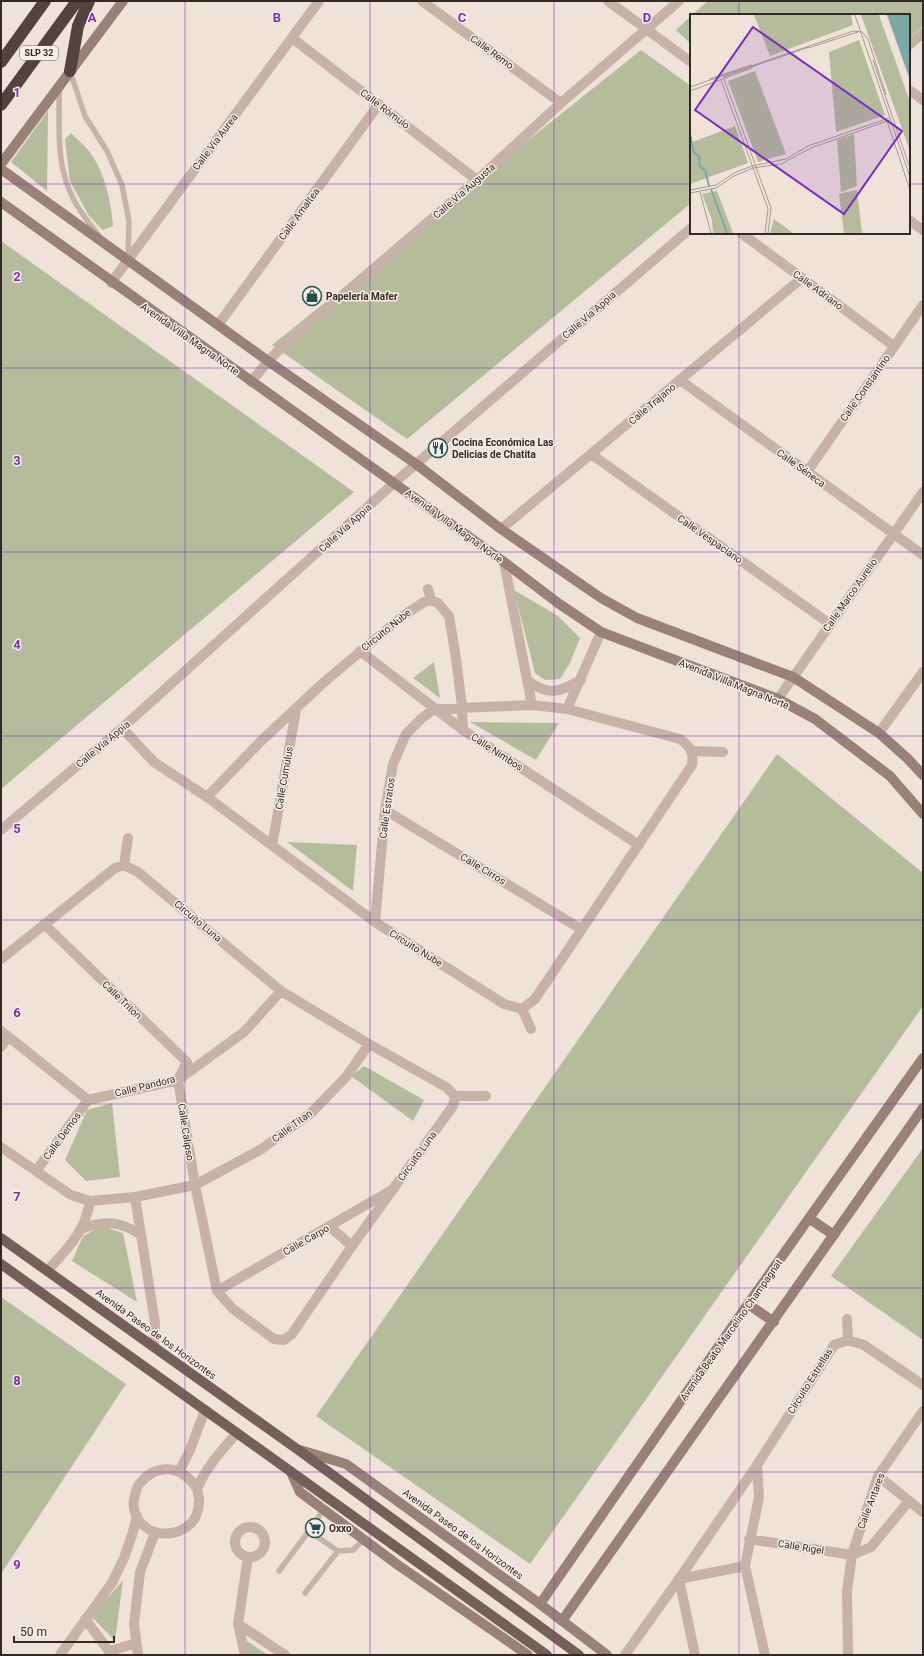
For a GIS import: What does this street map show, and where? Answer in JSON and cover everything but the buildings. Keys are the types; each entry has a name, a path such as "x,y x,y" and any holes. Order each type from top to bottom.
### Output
{"highway":[{"name":"SLP 32","path":"1,62 45,1"},
{"name":"SLP 32","path":"1,105 77,1"},
{"path":"70,71 78,26 89,1"},
{"path":"1,71 20,34"}],"main road":[{"name":"Avenida Paseo de los Horizontes","path":"1,1238 296,1449 579,1655"},
{"path":"1,1264 547,1655"}],"street":[{"path":"1,164 123,1"},
{"name":"Calle Vía Áurea","path":"112,283 319,1"},
{"name":"Calle Remo","path":"422,1 561,103"},
{"path":"608,1 690,61"},
{"name":"Calle Vía Augusta","path":"251,382 268,361 477,180 561,103 679,1"},
{"path":"910,44 923,33"},
{"name":"Calle Rómulo","path":"292,38 477,180"},
{"path":"910,91 923,100"},
{"name":"Calle Amaltea","path":"218,325 379,104"},
{"path":"1,169 268,361 416,464 501,529 618,609 645,621 793,677 879,733 907,758 923,775"},
{"name":"Avenida Villa Magna Norte","path":"1,202 112,283 504,562 558,603 602,632 778,699 815,719 890,776 923,814"},
{"path":"910,221 923,230"},
{"name":"Calle Vía Appia","path":"1,830 122,728 394,483 690,229"},
{"name":"Calle Adriano","path":"742,234 894,346"},
{"name":"Calle Trajano","path":"501,529 802,278"},
{"name":"Calle Constantino","path":"807,472 923,305"},
{"name":"Calle Séneca","path":"680,380 923,555"},
{"name":"Calle Vespaciano","path":"591,454 830,624"},
{"name":"Calle Marco Aurelio","path":"778,699 923,492"},
{"path":"504,562 532,705"},
{"path":"428,589 431,600 444,608 449,616 462,707 463,730"},
{"name":"Circuito Nube","path":"431,600 417,605 360,651 255,748 207,797 375,922 504,1004 522,1009"},
{"path":"567,708 602,632"},
{"name":"Calle Nimbos","path":"360,651 463,730 639,845"},
{"path":"879,733 923,672"},
{"path":"528,680 539,688 552,692 564,690 580,680"},
{"path":"434,709 532,705 567,708 680,739 687,744 692,751 692,765 535,999 522,1009 531,1029"},
{"name":"Calle Estratos","path":"375,922 385,810 393,764 401,743 412,727 434,709"},
{"name":"Calle Cumulus","path":"272,846 296,710"},
{"path":"122,728 154,762 207,797"},
{"path":"692,751 723,752"},
{"name":"Calle Cirros","path":"385,810 581,929"},
{"path":"1,959 115,868 124,865 128,838"},
{"name":"Circuito Luna","path":"124,865 138,872 281,991 369,1044 446,1087 455,1096 453,1106 352,1246 292,1334 284,1340 274,1339 233,1309 217,1292"},
{"name":"Calle Triton","path":"44,924 187,1062 178,1080"},
{"name":"Calle Pandora","path":"88,1100 178,1080 244,1032 281,991"},
{"path":"1,1047 4,1034 88,1100"},
{"name":"Calle Titan","path":"195,1185 260,1150 311,1113 346,1077 369,1044"},
{"name":"Avenida Beato Marcelino Champagnat","path":"540,1604 748,1304 810,1219 923,1058"},
{"name":"Calle Calipso","path":"178,1080 195,1185"},
{"path":"455,1096 486,1096"},
{"name":"Calle Demos","path":"36,1171 88,1100"},
{"path":"562,1621 774,1322 923,1108"},
{"path":"1,1147 71,1196 90,1201 135,1197 195,1185 217,1292"},
{"name":"Calle Carpo","path":"217,1292 394,1189"},
{"path":"135,1197 155,1323 154,1347"},
{"path":"47,1271 72,1243 81,1229 90,1201"},
{"path":"810,1219 834,1235"},
{"path":"81,1229 102,1222 112,1222 132,1229 141,1235"},
{"path":"329,1226 352,1246"},
{"path":"748,1304 774,1322"},
{"path":"847,1319 848,1340 864,1345 923,1385"},
{"name":"Circuito Estrellas","path":"625,1655 757,1465 834,1344 848,1340"},
{"path":"180,1472 205,1410"},
{"name":"Calle Antares","path":"848,1655 847,1591 852,1555 878,1476 923,1411"},
{"path":"197,1489 210,1464 237,1433"},
{"name":"Avenida Paseo de los Horizontes","path":"296,1449 346,1464 540,1604 607,1655"},
{"path":"757,1465 759,1497 749,1539 745,1566 765,1655"},
{"path":"164,1469 180,1472 187,1476 197,1489 200,1502 197,1514 190,1525 180,1532 167,1535 155,1533 144,1526 137,1516 133,1500 138,1485 149,1474 164,1469"},
{"path":"291,1472 300,1492 323,1510 363,1540 528,1655"},
{"path":"878,1476 923,1512"},
{"name":"Calle Antares","path":"852,1555 871,1547 909,1501"},
{"path":"60,1655 112,1583 124,1558 137,1516"},
{"path":"138,1655 134,1624 140,1572 155,1533"},
{"name":"Calle Rigel","path":"749,1539 852,1555"},
{"path":"244,1655 238,1624 248,1557"},
{"path":"695,1655 679,1579 745,1566"},
{"path":"85,1619 111,1653 136,1643"},
{"path":"238,1624 285,1655"}],"lane":[{"path":"70,71 85,116 107,152 122,184 129,222 128,260"},
{"path":"59,87 60,153 64,175 72,197 106,245"},
{"path":"279,1571 323,1510"},
{"path":"309,1531 338,1551 353,1550 363,1540"},
{"path":"305,1593 338,1551"}],"green space":[{"path":"708,1 923,1 923,26 910,37 910,14 693,14"},
{"path":"690,17 690,43 676,30"},
{"path":"641,50 690,85 690,204 407,439 272,345"},
{"path":"48,111 47,191 11,162"},
{"path":"71,133 83,144 95,159 103,177 109,197 113,226 103,230 89,216 70,181 65,139"},
{"path":"1,241 354,492 1,789"},
{"path":"514,590 558,616 580,638 570,663 560,679 545,680 535,673"},
{"path":"434,662 440,698 413,678"},
{"path":"470,722 558,723 559,723 536,760"},
{"path":"777,754 923,873 923,1006 530,1564 316,1416"},
{"path":"287,842 357,845 353,891"},
{"path":"364,1066 424,1100 413,1121 351,1076"},
{"path":"112,1103 120,1177 86,1181 65,1160 87,1110"},
{"path":"923,1148 923,1340 831,1276"},
{"path":"102,1226 123,1233 137,1302 72,1261 83,1236"},
{"path":"1,1297 126,1384 1,1574"},
{"path":"123,1580 115,1641 92,1617"},
{"path":"244,1639 268,1655 249,1655"}],"place":[{"name":"Papelería Mafer","path":"312,296"},
{"name":"Cocina Económica Las Delicias de Chatita","path":"438,448"},
{"name":"Oxxo","path":"315,1528"}]}
